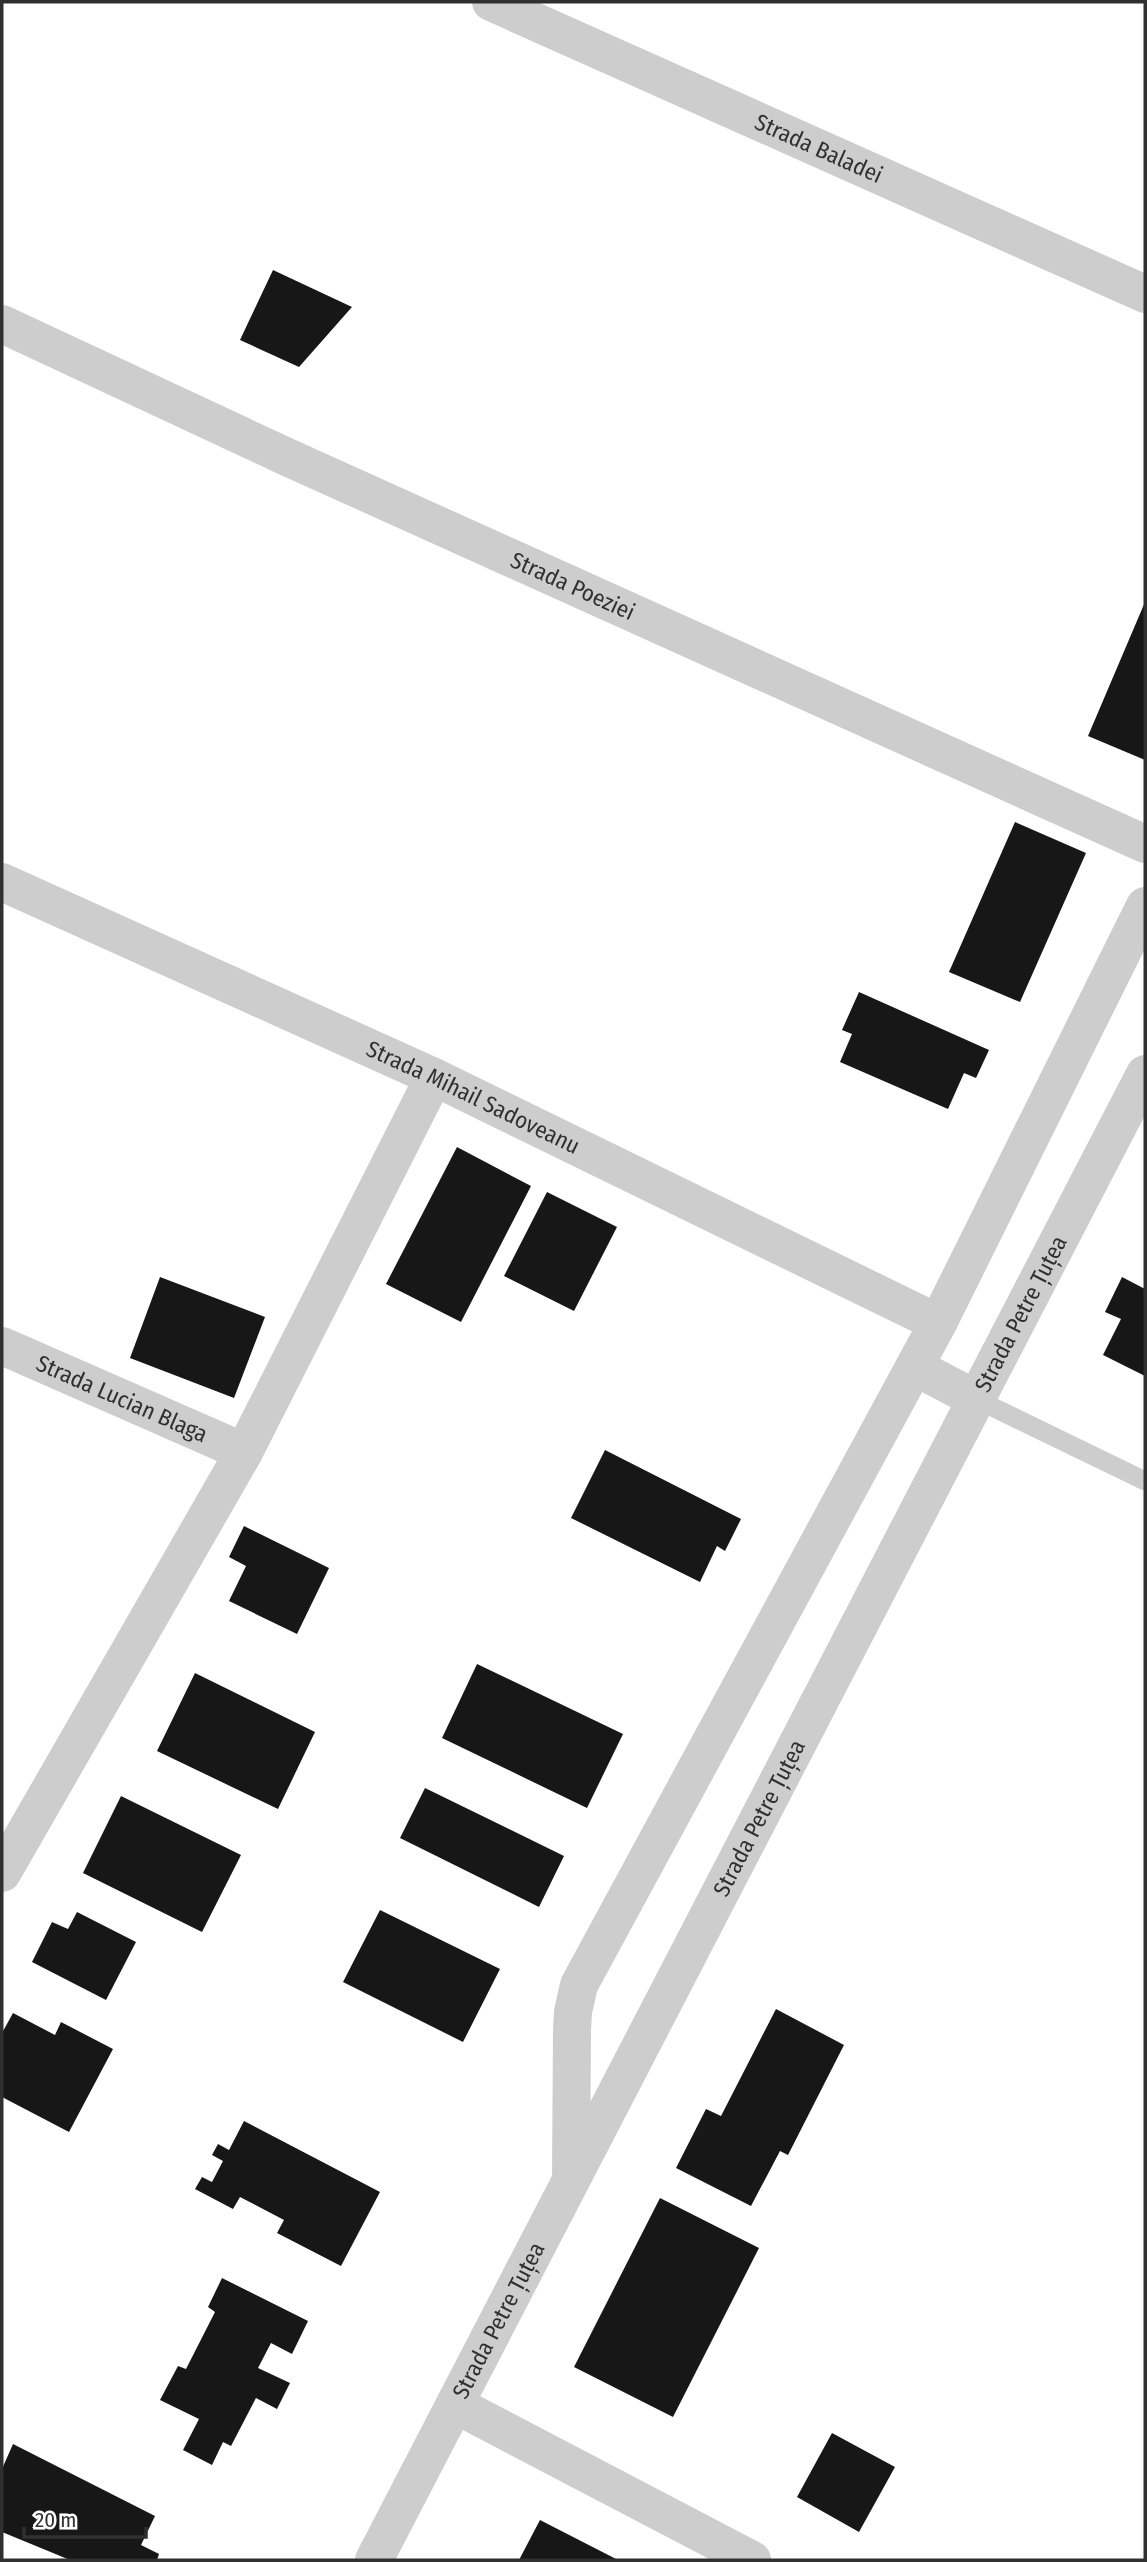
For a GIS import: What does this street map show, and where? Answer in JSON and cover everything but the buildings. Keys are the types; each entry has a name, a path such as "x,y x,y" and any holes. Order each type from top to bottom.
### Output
{"street":[{"name":"Strada Baladei","path":"491,2 1145,294"},
{"name":"Strada Poeziei","path":"2,324 287,457 1145,844"},
{"name":"Strada Mihail Sadoveanu","path":"2,882 434,1077 938,1324"},
{"path":"571,2183 572,2030 579,1985 938,1324 1145,906"},
{"name":"Strada Petre Țuțea","path":"374,2560 1145,1074"},
{"path":"2,1873 244,1452 434,1077"},
{"name":"Strada Lucian Blaga","path":"2,1346 244,1452"},
{"path":"915,1367 976,1399"},
{"path":"456,2405 752,2560"}],"lane":[{"path":"976,1399 1145,1481"}]}
